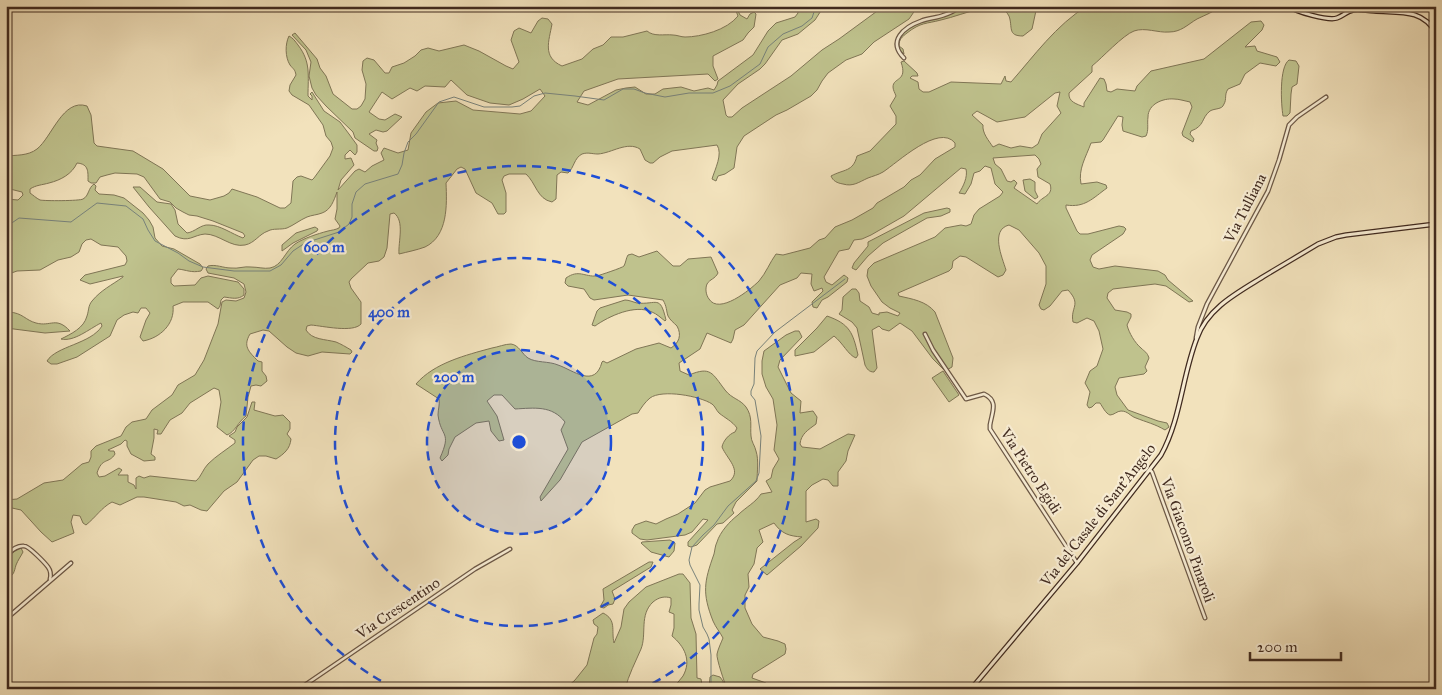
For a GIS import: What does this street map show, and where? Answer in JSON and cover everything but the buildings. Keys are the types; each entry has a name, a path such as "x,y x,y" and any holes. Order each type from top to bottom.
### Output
{"main road":[{"path":"1289,6 1296,11 1332,19 1359,9 1412,14 1425,19 1436,33"},
{"name":"Via del Casale di Sant'Angelo","path":"972,689 1077,563 1161,455 1170,437 1195,342 1208,318 1222,304 1243,289 1318,244 1332,238 1436,224"}],"street":[{"path":"904,58 898,50 896,43 898,37 903,32 918,22 944,15 962,6"},
{"path":"1347,6 1347,12"},
{"name":"Via Tulliana","path":"1195,342 1207,304 1270,188 1289,125 1297,117 1326,97"},
{"name":"Via Pietro Egidi","path":"925,334 933,350 966,399 984,394 992,400 994,404 991,430 1077,563"},
{"name":"Via Giacomo Pinaroli","path":"1150,470 1204,618"},
{"path":"6,555 16,548 28,547 49,568 51,574 48,582"},
{"name":"Via Crescentino","path":"299,689 475,569 510,549"},
{"path":"6,619 71,563"}],"green space":[{"path":"798,6 824,6 815,20 798,34 782,40 765,64 738,84 723,100 728,117 732,117 742,108 791,76 822,50 884,6 918,6 909,19 874,42 862,54 846,60 828,73 811,96 776,115 744,136 737,147 734,168 718,176 716,181 712,179 719,157 717,145 672,151 653,163 645,160 640,149 630,146 598,154 586,153 579,156 568,173 561,172 557,175 556,199 552,202 543,198 526,174 509,174 504,176 502,180 506,193 506,212 504,214 498,214 492,203 476,193 465,169 461,167 457,169 446,183 446,210 442,228 433,242 419,249 399,254 399,221 394,213 390,214 387,248 384,257 379,261 368,263 349,282 361,302 361,324 357,327 345,329 307,326 306,330 312,336 336,342 351,350 350,354 322,352 308,356 296,353 269,331 263,330 250,334 247,342 248,348 258,361 262,362 262,371 267,381 261,386 251,386 246,416 232,432 227,435 217,427 221,402 219,390 214,388 190,403 182,413 170,420 161,434 157,434 158,430 154,429 151,454 155,457 155,460 144,461 131,454 125,440 108,450 114,451 115,454 101,465 97,473 99,477 105,476 119,468 122,470 118,475 128,475 128,482 134,485 136,489 136,478 139,476 144,478 150,476 196,481 208,464 235,443 235,440 229,436 235,432 237,427 247,417 252,402 255,402 254,410 275,416 283,415 290,422 290,429 287,434 291,439 286,451 276,459 259,456 253,460 237,482 224,491 207,511 190,505 184,506 176,502 144,497 137,497 120,505 112,502 86,525 80,516 73,515 71,522 74,533 52,542 21,510 12,508 6,512 6,500 17,499 44,483 63,480 82,464 89,462 91,451 96,446 121,436 126,427 132,422 146,419 152,410 172,395 178,385 195,375 204,360 218,324 222,302 226,300 236,301 244,298 246,292 244,284 234,278 208,273 206,269 208,266 214,265 228,268 274,267 299,242 315,235 338,229 340,226 335,219 337,192 332,204 325,212 307,217 287,228 270,230 245,245 235,245 215,236 205,234 184,239 175,236 133,187 140,187 157,202 171,204 175,210 178,224 187,233 203,226 213,225 243,238 245,236 243,233 213,221 189,215 176,208 170,202 160,199 144,177 137,174 115,173 100,177 96,183 91,183 88,181 86,167 77,163 66,176 32,188 30,193 40,200 80,200 85,198 94,184 96,186 95,190 99,194 124,198 149,220 153,227 155,238 162,246 174,249 200,264 203,268 201,271 194,272 178,269 171,278 171,283 174,286 195,285 201,278 208,276 238,282 244,289 244,295 237,298 224,297 218,309 208,302 183,302 173,306 172,319 165,329 155,337 143,341 140,337 150,313 146,308 141,308 138,313 133,312 124,315 117,320 110,336 77,357 57,364 51,364 47,361 51,356 90,337 102,326 101,323 71,339 61,339 73,333 83,324 88,314 89,306 95,297 123,276 90,284 80,280 85,275 125,265 127,261 126,256 118,247 101,245 91,239 86,240 79,252 71,257 58,260 40,270 17,271 6,275 6,199 18,200 23,195 22,192 6,188 6,156 26,154 37,149 59,120 71,108 79,105 87,106 91,115 94,143 97,146 133,151 163,169 190,196 210,200 224,196 232,189 257,197 280,208 285,208 291,203 293,181 301,176 312,180 330,156 333,148 326,136 323,125 309,105 292,95 289,91 296,75 288,62 286,54 289,36 302,51 307,63 308,96 312,100 310,94 312,92 324,111 340,122 357,145 355,155 350,150 345,155 345,159 351,158 354,165 341,180 338,190 355,171 359,169 365,172 384,160 381,153 384,148 398,153 408,150 411,133 426,112 438,103 456,101 473,110 520,114 531,111 545,96 540,89 509,105 490,103 467,95 451,80 445,87 425,86 417,91 410,88 392,99 382,92 369,112 379,119 385,120 395,114 402,117 387,131 376,130 369,134 377,140 378,148 377,151 374,151 355,138 353,132 316,95 309,76 311,62 306,50 292,35 295,33 317,59 333,94 352,109 357,109 365,99 366,84 362,70 363,61 367,58 374,60 385,73 389,73 392,67 404,63 421,50 428,48 439,51 464,45 513,69 519,62 511,40 514,31 519,28 531,33 542,18 548,19 552,24 548,48 549,53 562,66 582,59 593,49 603,45 611,37 623,37 647,31 656,35 698,36 721,29 733,21 738,16 736,11 729,7 737,9 740,15 747,19 750,14 754,12 756,14 754,27 743,40 713,56 713,66 718,79 715,81 708,74 618,79 584,91 577,102 588,105 616,90 626,88 635,87 646,94 655,94 663,89 681,87 694,91 708,88 714,90 718,81 753,55 768,31 776,23 795,17 798,13"},
{"path":"964,6 984,6 980,9 916,27 902,37 899,46 903,49 904,54 900,50 898,45 901,36 909,28 923,21 954,12"},
{"path":"1001,6 1037,6 1032,29 1023,36 1013,33 1009,16"},
{"path":"1087,6 1221,6 1177,31 1138,30 1129,33 1092,66 1092,72 1069,93 1071,101 1084,107 1084,103 1100,78 1104,79 1107,91 1111,92 1117,89 1135,91 1137,86 1151,71 1204,59 1251,22 1261,21 1264,25 1262,30 1245,47 1255,46 1257,51 1277,57 1280,62 1276,66 1260,63 1245,74 1240,84 1228,89 1223,106 1210,111 1199,127 1191,131 1190,134 1194,139 1193,142 1183,136 1182,133 1192,107 1190,102 1170,99 1153,105 1149,112 1147,134 1142,137 1123,131 1123,117 1118,116 1101,142 1091,143 1083,163 1080,179 1081,184 1097,182 1106,185 1107,188 1084,204 1066,205 1080,234 1088,234 1119,226 1126,229 1123,234 1092,255 1090,260 1093,267 1099,269 1115,266 1158,271 1165,275 1168,280 1193,301 1189,302 1166,286 1155,284 1113,289 1108,293 1107,298 1115,310 1131,314 1127,325 1129,331 1134,341 1147,353 1149,358 1145,367 1147,371 1144,374 1119,378 1115,387 1117,395 1128,410 1167,423 1169,427 1165,430 1123,411 1110,415 1100,403 1096,403 1089,408 1087,405 1090,392 1085,383 1090,371 1097,366 1103,349 1099,331 1094,321 1087,318 1077,323 1073,322 1072,317 1075,303 1068,290 1062,291 1050,306 1044,310 1041,309 1039,305 1046,284 1046,266 1039,253 1019,230 1009,225 1003,228 999,238 1000,251 1006,270 1003,275 998,277 966,257 960,256 953,261 952,268 949,271 898,293 899,296 923,303 935,312 953,358 952,367 945,371 933,359 912,331 900,323 889,331 879,326 872,330 877,368 874,372 869,371 865,365 857,328 852,322 839,314 842,310 843,297 852,289 856,289 859,293 860,301 869,307 872,313 879,315 879,313 887,312 898,316 900,313 882,302 871,286 867,276 868,269 874,263 935,237 945,228 971,224 974,215 979,209 1000,196 1003,192 995,184 991,168 985,166 980,171 974,173 971,184 965,194 959,193 964,185 966,175 966,169 961,168 904,216 871,235 854,240 849,249 839,251 824,277 826,282 832,285 844,275 848,278 847,282 822,300 817,308 813,307 812,302 823,291 822,288 814,291 811,284 812,274 801,273 797,278 780,285 744,325 735,330 731,343 707,333 700,349 679,363 680,371 689,375 707,371 714,375 728,393 746,407 750,418 751,438 757,458 757,481 736,502 732,510 734,513 723,523 717,524 697,545 688,546 688,542 708,520 703,519 692,532 685,535 647,540 640,539 632,533 632,530 635,525 646,521 656,524 678,514 695,503 705,490 730,481 733,477 734,469 722,447 727,438 737,428 731,421 719,413 712,404 699,398 672,394 656,395 643,405 638,413 632,414 582,442 560,480 541,501 540,497 568,449 561,430 565,422 548,410 536,408 515,409 502,395 494,395 487,401 497,416 504,440 499,441 491,431 489,421 476,423 455,437 448,455 442,461 440,458 445,443 445,435 439,422 439,399 416,384 432,370 461,357 511,344 516,346 531,360 554,364 583,376 589,376 594,375 599,370 603,361 607,363 636,349 659,343 671,348 678,341 679,333 677,326 668,316 663,300 628,295 594,300 590,298 584,289 568,286 565,283 566,278 574,274 597,276 615,270 624,266 628,255 632,254 639,257 657,251 673,266 680,266 688,259 711,257 718,273 707,284 708,297 714,303 727,303 749,290 759,281 776,254 783,255 810,248 819,240 825,238 835,227 873,208 877,203 904,187 920,175 935,159 955,147 955,143 948,138 939,138 918,147 881,173 856,184 841,184 832,178 831,176 850,168 857,156 870,151 896,124 896,116 890,106 896,96 893,88 894,84 903,73 901,62 904,61 917,73 918,76 910,78 918,82 919,89 923,92 929,92 951,82 1001,84 1005,76 1006,81 1011,82 1046,41","holes":["1060,92 1057,106 1061,113 1042,134 1038,144 1032,148 1020,146 1011,148 999,144 993,147 985,134 983,125 972,115 977,111 997,122 1025,117 1055,93","1035,155 1041,164 1037,169 1038,177 1050,184 1051,188 1049,193 1037,204 1014,188 1017,183 1014,180 1011,182 1007,181 993,158"]},
{"path":"1289,60 1296,61 1299,66 1297,84 1292,87 1290,113 1287,116 1283,116 1282,78"},
{"path":"1030,179 1035,182 1035,191 1038,197 1035,199 1025,191 1023,180"},
{"path":"950,209 950,212 941,216 927,218 883,243 856,270 852,268 868,246 868,242 924,213"},
{"path":"315,227 318,229 317,231 282,251 282,245 296,233"},
{"path":"625,300 637,303 657,302 662,307 666,320 652,312 638,309 622,312 607,318 595,326 592,325 600,308"},
{"path":"9,312 18,314 36,323 61,324 70,331 45,333 6,328 6,314"},
{"path":"827,316 841,322 849,330 858,355 856,358 834,336 814,352 795,356 795,350"},
{"path":"799,331 802,337 780,360 778,367 791,393 801,401 800,413 813,411 817,417 816,424 803,435 800,444 802,447 820,449 848,434 855,435 846,461 838,472 838,486 833,486 828,480 823,479 806,491 806,522 816,519 819,521 818,528 801,546 767,575 760,569 802,537 786,534 774,523 759,530 763,542 757,548 754,564 748,574 749,587 745,595 745,608 752,624 763,637 785,644 785,654 753,674 752,678 766,683 770,689 727,689 717,656 723,638 709,611 706,580 718,538 723,531 732,520 761,494 772,492 766,481 771,478 773,469 779,459 774,450 777,425 773,399 766,387 762,374 762,361 764,351 786,335"},
{"path":"943,371 959,395 949,402 932,378"},
{"path":"670,540 675,543 674,551 669,557 651,552 641,543 642,542"},
{"path":"21,548 23,552 13,574 6,579 6,559"},
{"path":"649,562 653,562 651,567 612,591 615,599 613,604 604,608 600,607 604,600 603,589"},
{"path":"683,574 690,583 691,618 696,634 697,678 701,679 702,685 700,689 673,689 686,670 687,659 680,644 672,636 674,614 669,612 671,598 664,597 653,602 646,613 643,643 625,689 565,689 587,665 598,627 594,624 593,620 603,613 610,619 613,626 614,643 621,627 624,609 629,602 646,587"},
{"path":"713,675 720,677 723,681 724,689 709,689 710,677"}],"waterway":[{"path":"6,227 19,218 71,222 97,203 126,206 143,219 155,241 189,261 203,267 234,271 270,271 281,265 293,251 305,243 339,232 349,224 356,192 365,184 398,174 408,142 439,102 454,97 484,107 512,107 520,106 534,96 545,93 604,100 623,89 634,89 665,97 689,93 713,93 730,86 760,64 768,47 783,34 802,26 812,18 816,6"},
{"path":"706,689 711,683 709,639 703,627 699,610 700,585 689,560 692,547 714,525 728,506 756,481 759,473 761,436 755,400 751,395 757,351 775,332 845,279"}]}
